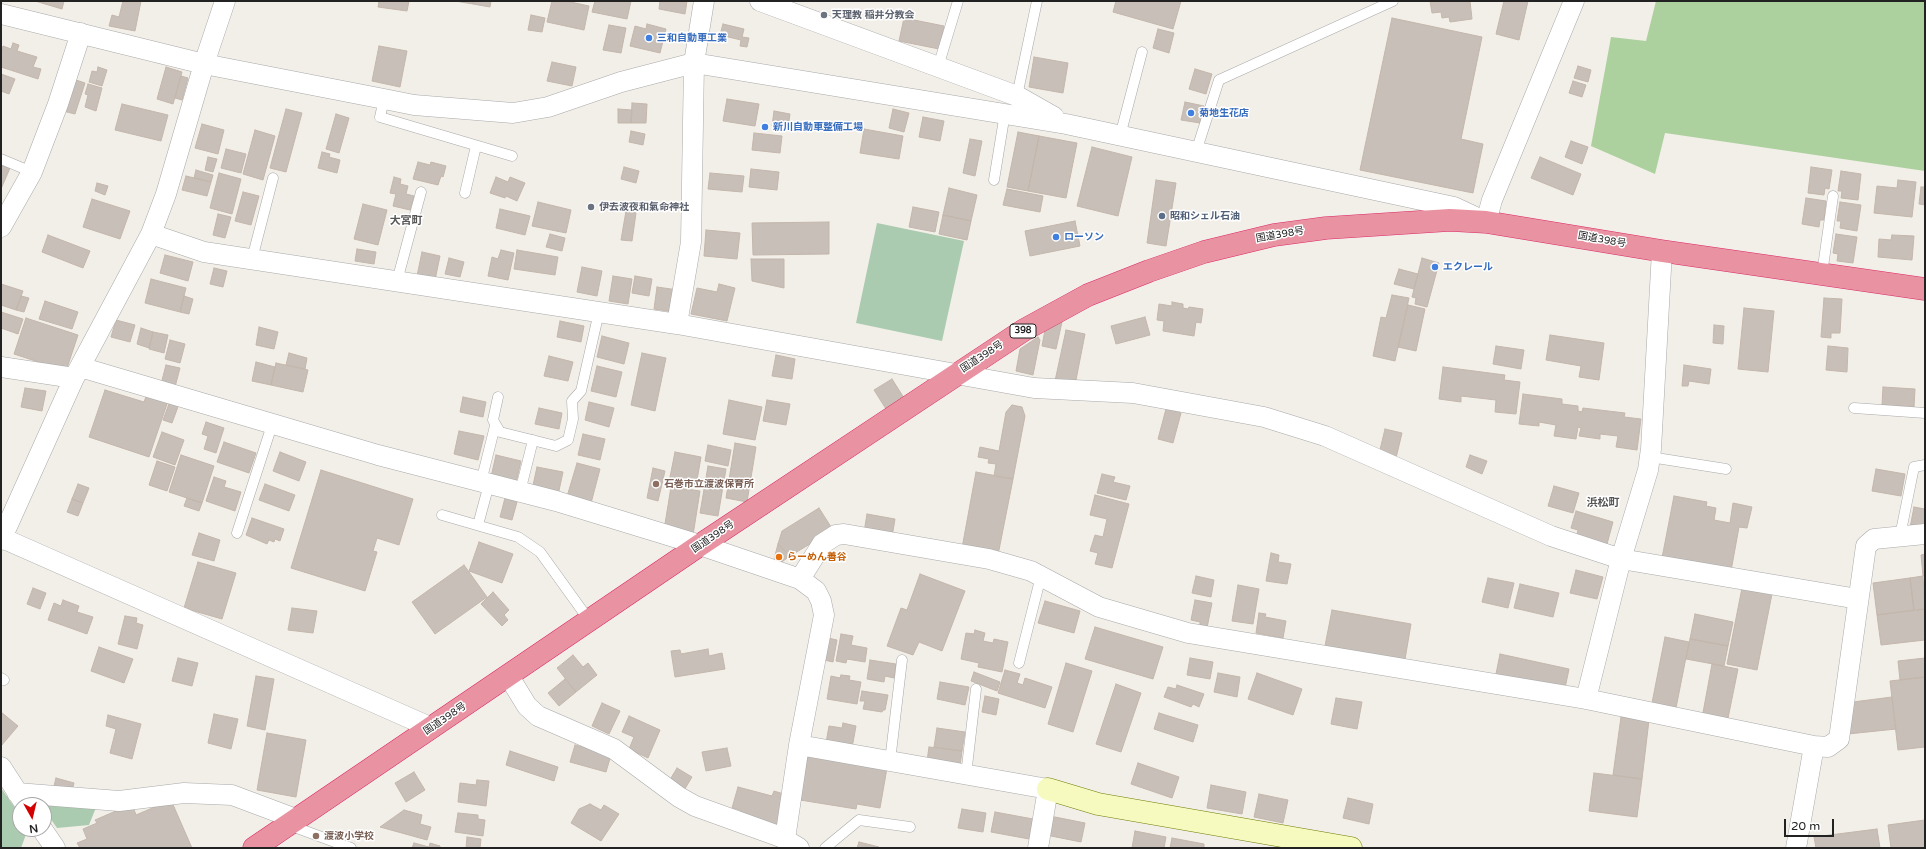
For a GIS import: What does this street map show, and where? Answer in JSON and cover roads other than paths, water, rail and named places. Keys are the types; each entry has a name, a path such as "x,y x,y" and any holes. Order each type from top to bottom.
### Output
{"highway":[{"name":"国道398号","path":"254,848 700,545 1024,330 1088,295 1149,271 1204,252 1274,235 1326,228 1450,220 1486,222 1662,251 1925,289"}],"street":[{"path":"225,1 204,64 166,194 151,234 77,372 6,517 1,539 432,728"},
{"path":"677,324 691,242 694,63 704,1"},
{"path":"760,1 1017,96 1066,124"},
{"path":"1,14 204,64 414,105 513,113 548,107 621,82 694,63 1066,124 1454,207 1486,222 1492,200 1574,1"},
{"path":"1,227 32,172 58,104 81,33"},
{"path":"151,234 204,252 677,324 1034,388 1132,394 1264,417 1326,436 1551,536 1621,560 1858,599"},
{"path":"1586,699 1621,560 1648,470 1662,251"},
{"path":"1,367 77,372 378,455 556,501 700,545 800,579 816,591 821,600 824,615 799,745 786,843 678,798 614,748 538,716 527,706 508,676"},
{"path":"800,579 822,544 836,535 844,534 989,560 1031,571 1099,607 1188,633 1586,699 1814,746 1828,747 1839,738 1866,546 1874,539 1925,534"},
{"path":"799,745 1048,789 1098,804 1351,848"},
{"path":"1796,848 1814,746"},
{"path":"1,767 20,797"},
{"path":"1038,848 1048,789"},
{"path":"52,800 119,801 184,793 232,795 292,821"},
{"path":"47,837 55,848"}],"lane":[{"path":"938,66 958,1"},
{"path":"1017,96 1037,1"},
{"path":"1196,152 1219,80 1393,1"},
{"path":"1120,136 1142,52"},
{"path":"384,99 380,117 512,156"},
{"path":"994,180 1005,113"},
{"path":"466,193 476,146"},
{"path":"1,159 32,172"},
{"path":"252,259 273,178"},
{"path":"397,282 421,192"},
{"path":"1822,274 1833,196"},
{"path":"498,397 493,420 495,426 500,432 556,446 568,440 573,419 572,401 581,391 599,312"},
{"path":"1854,408 1925,413"},
{"path":"237,533 272,425"},
{"path":"478,525 495,426"},
{"path":"520,492 533,440"},
{"path":"1650,457 1726,469"},
{"path":"1900,536 1914,467 1925,466"},
{"path":"442,515 518,537 540,552 589,620"},
{"path":"1019,663 1042,576"},
{"path":"890,761 902,660"},
{"path":"966,775 976,689"},
{"path":"825,848 859,820 910,827"},
{"path":"292,821 351,848"}],"place":[{"name":"天理教 稲井分教会","path":"824,15"},
{"name":"三和自動車工業","path":"649,38"},
{"name":"菊地生花店","path":"1191,113"},
{"name":"新川自動車整備工場","path":"765,127"},
{"name":"伊去波夜和氣命神社","path":"591,207"},
{"name":"昭和シェル石油","path":"1162,216"},
{"name":"ローソン","path":"1056,237"},
{"name":"エクレール","path":"1435,267"},
{"name":"石巻市立渡波保育所","path":"656,484"},
{"name":"らーめん善谷","path":"779,557"},
{"name":"渡波小学校","path":"316,836"}],"district":[{"name":"大宮町","path":"406,221"},
{"name":"浜松町","path":"1603,503"}]}
